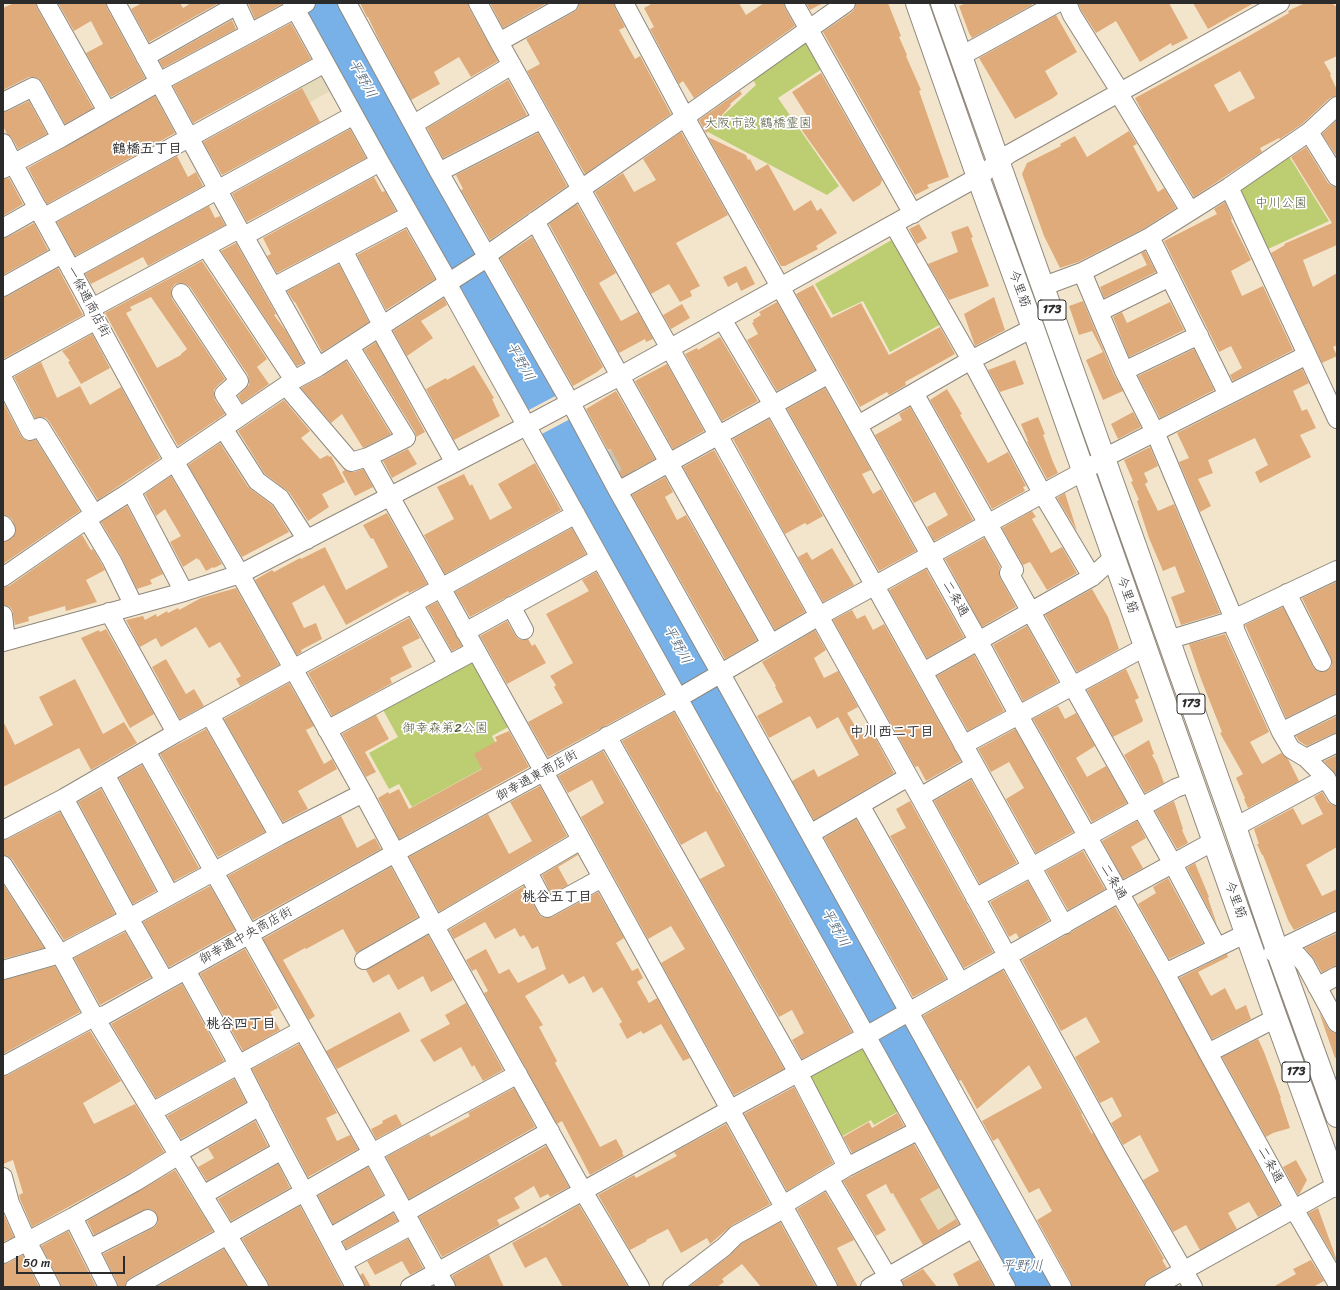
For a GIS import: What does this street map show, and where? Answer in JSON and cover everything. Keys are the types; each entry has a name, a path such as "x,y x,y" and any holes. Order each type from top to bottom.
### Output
{"main road":[{"name":"今里筋","path":"917,3 1193,782 1206,846 1247,933 1276,1018 1337,1185"},
{"name":"今里筋","path":"942,3 1000,162 1277,950 1337,1116"}],"street":[{"path":"46,3 107,111"},
{"path":"348,3 486,257 1062,1287"},
{"path":"499,42 569,3"},
{"path":"794,3 913,214"},
{"path":"3,577 91,516 131,491 290,383 350,347 486,257 846,3"},
{"path":"961,56 1057,3"},
{"path":"1067,3 1072,15 1190,212"},
{"path":"3,615 5,641 184,592 240,574 569,404 620,376 978,178 1009,154 1280,3"},
{"path":"120,4 145,57 188,137 318,366"},
{"path":"145,57 237,5 250,33"},
{"path":"8,166 61,138 298,5 325,63 410,215 444,274 450,281 529,424 600,558 680,697 868,1034 1006,1287"},
{"path":"484,5 499,42 920,797 1115,1152 1193,1287"},
{"name":"二条通","path":"629,5 685,117 1018,714 1165,973 1294,1209 1337,1283"},
{"path":"3,228 40,213 188,137 325,63"},
{"path":"414,124 512,65"},
{"path":"3,102 33,87 61,138"},
{"path":"1044,286 1082,272 1150,237 1229,187 1309,132 1337,106"},
{"path":"71,270 354,115"},
{"path":"439,172 542,119"},
{"path":"1309,132 1337,177"},
{"name":"一條通商店街","path":"3,143 8,166 40,213 156,428 363,793 433,923 583,1191 640,1287"},
{"path":"3,371 94,314 206,247 242,233 380,162"},
{"path":"1229,187 1306,355 1332,398 1337,420"},
{"path":"273,287 410,215"},
{"path":"535,221 620,376 771,644"},
{"path":"894,225 971,360 1042,493 1092,577"},
{"path":"1150,237 1228,395"},
{"path":"206,247 290,383 351,462 368,457 406,438 350,347"},
{"path":"343,250 381,326 455,463"},
{"path":"3,287 62,254"},
{"path":"1082,272 1124,371 1155,432 1234,619 1235,630 1281,732 1291,748 1306,758 1326,778 1337,796"},
{"path":"1099,312 1170,277"},
{"path":"180,293 239,381 224,394 239,417"},
{"path":"722,319 773,405 1064,925"},
{"path":"858,425 971,360 1033,328"},
{"path":"1124,371 1199,335"},
{"name":"御幸通東商店街","path":"395,853 720,675 819,616 1084,471 1104,458 1306,355"},
{"path":"618,491 829,374"},
{"path":"3,379 30,431 40,427 91,516 134,606"},
{"path":"914,393 1014,570 1009,573 1173,864 1217,947"},
{"path":"223,428 257,481 280,498 307,540"},
{"path":"368,457 440,589 544,772 729,1110 828,1287"},
{"path":"131,491 184,592"},
{"path":"3,830 64,798 176,733 576,514"},
{"path":"3,525 6,530 3,532"},
{"path":"923,672 1092,577 1114,557"},
{"path":"465,632 600,558"},
{"path":"1168,640 1234,619 1337,570"},
{"path":"1288,593 1322,662"},
{"path":"413,604 448,665"},
{"path":"511,606 524,630"},
{"path":"109,612 176,733"},
{"path":"963,745 1018,714 1145,648"},
{"path":"327,730 476,650"},
{"path":"1281,732 1337,704"},
{"path":"210,715 279,836"},
{"path":"608,736 798,1072 847,1168"},
{"path":"1306,758 1337,743"},
{"path":"146,751 442,1279"},
{"path":"920,797 974,766"},
{"path":"105,774 170,895"},
{"path":"810,834 908,777"},
{"path":"1235,827 1326,778"},
{"path":"975,898 1176,788 1193,782"},
{"path":"3,970 60,954 279,836 363,793"},
{"path":"64,798 165,981"},
{"path":"860,805 960,982"},
{"path":"364,960 528,872 581,840"},
{"path":"410,1287 442,1279 583,1191 1206,846"},
{"name":"御幸通中央商店街","path":"3,1066 88,1020 105,1015 395,853"},
{"path":"3,865 60,954 152,1112 259,1287"},
{"path":"528,872 547,908 602,878"},
{"path":"1256,959 1337,921"},
{"path":"1165,973 1247,933"},
{"path":"1277,950 1297,955 1305,964 1337,1023"},
{"path":"186,970 238,1064 355,1287"},
{"path":"1317,987 1337,976"},
{"path":"1208,1053 1276,1018"},
{"path":"152,1112 302,1030"},
{"path":"135,1287 372,1153 518,1074"},
{"path":"3,1254 135,1182 174,1158 178,1153 260,1106"},
{"path":"672,1287 724,1247 736,1235 784,1207 829,1178 919,1130"},
{"path":"342,1263 405,1212 550,1131"},
{"path":"203,1196 282,1150"},
{"path":"3,1177 10,1203 27,1241 52,1287"},
{"path":"829,1178 891,1282"},
{"path":"1154,1287 1337,1185"},
{"path":"329,1238 405,1212"},
{"path":"73,1217 108,1287"},
{"path":"89,1249 148,1219"},
{"path":"870,1287 891,1282 973,1228"}],"shaded area":[{"path":"321,67 334,89 296,110 284,87"},
{"path":"620,444 636,472 621,480 605,453"},
{"path":"933,1171 960,1217 919,1240 893,1195"}],"green space":[{"name":"大阪市設 鶴橋霊園","path":"808,38 825,67 778,98 839,186 827,195 706,131 756,85 751,76"},
{"name":"中川公園","path":"1287,153 1329,221 1268,249 1240,193 1240,186"},
{"path":"895,238 943,323 890,352 863,301 833,315 815,284"},
{"name":"御幸森第2公園","path":"475,657 512,725 492,736 503,757 412,807 399,784 389,789 369,753 398,737 382,708"},
{"path":"866,1045 901,1110 874,1125 871,1120 839,1138 805,1075"}],"water":[{"name":"平野川","path":"298,3 342,3 1056,1287 1012,1287"}],"pier":[{"path":"561,393 574,417 538,436 525,412"}],"building":[{"path":"14,3 36,3 37,8 93,108 65,124 42,82 38,78 29,77 3,90 3,8"},
{"path":"58,3 106,3 107,8 145,78 111,97 86,53 103,44 91,21 74,31"},
{"path":"142,3 180,3 183,8 191,3 219,3 149,42 131,9"},
{"path":"248,3 282,3 282,4 255,19"},
{"path":"360,3 468,3 469,8 498,61 471,77 459,57 434,72 440,84 411,100"},
{"path":"492,3 547,3 503,28 491,5"},
{"path":"579,3 614,3 625,27 619,30 635,59 640,56 671,114 585,174 527,71 540,64 526,39 574,12 578,8"},
{"path":"653,3 739,3 746,15 764,3 784,3 785,8 795,26 694,98 683,81 679,84 650,29 654,27 644,8"},
{"path":"806,3 823,3 810,10"},
{"path":"856,3 888,3 901,36 899,37 907,55 906,56 921,90 919,91 949,177 927,185 929,188 915,195 823,32 852,12"},
{"path":"966,3 1031,3 1032,5 972,38 959,6"},
{"path":"1078,3 1169,3 1188,38 1172,46 1171,43 1140,62 1116,21 1096,33"},
{"path":"1193,3 1254,3 1208,29"},
{"path":"1305,3 1331,3 1337,7 1337,56 1324,62 1331,74 1330,75 1337,90 1337,96 1330,98 1302,124 1280,139 1279,138 1260,148 1262,152 1194,197 1135,98 1242,40 1289,13 1288,11","holes":["1240,71 1255,98 1229,112 1214,85"]},
{"path":"1056,15 1077,52 1045,71 1058,94 1015,119 979,58"},
{"path":"232,20 236,29 163,68 159,61"},
{"path":"291,23 311,59 193,123 173,86"},
{"path":"821,73 882,180 880,185 853,202 801,129 811,122 792,92"},
{"path":"508,80 527,115 443,158 427,128"},
{"path":"302,88 320,122 222,175 203,142"},
{"path":"740,91 742,94 730,104 731,105 706,133 699,120"},
{"path":"155,96 175,133 47,204 28,168"},
{"path":"29,101 47,134 18,149 3,126 3,112"},
{"path":"1337,120 1337,157 1322,134"},
{"path":"350,129 366,158 247,222 232,194"},
{"path":"1129,131 1137,144 1133,146 1158,192 1164,188 1176,208 1143,229 1078,262 1060,268 1044,236 1022,174 1027,163 1061,146 1060,144 1075,136 1087,157"},
{"path":"681,132 728,215 676,243 700,286 690,291 692,296 680,302 669,284 651,294 595,192 623,173 634,192 656,180 643,159"},
{"path":"538,133 567,186 490,240 461,190 463,189 456,175"},
{"path":"708,137 746,155 748,160 750,159 756,171 768,164 794,211 811,200 817,211 821,208 837,233 816,246 818,249 785,266 781,266"},
{"path":"1306,147 1328,183 1337,187 1337,245 1303,260 1313,287 1337,273 1337,345 1333,347 1337,356 1322,363 1271,253 1285,245 1284,244 1332,223 1291,157"},
{"path":"177,156 188,177 196,172 203,186 75,256 57,222"},
{"path":"374,177 382,192 385,191 396,211 277,273 267,256 271,254 263,238"},
{"path":"9,178 23,204 3,216 3,179"},
{"path":"1225,202 1232,219 1231,220 1251,260 1231,271 1242,296 1263,286 1293,350 1233,381 1230,375 1242,368 1231,346 1219,352 1164,241 1217,214 1214,209"},
{"path":"577,204 616,273 599,283 621,321 638,312 653,339 646,342 645,339 619,353 549,224"},
{"path":"209,206 215,218 220,216 225,225 148,266 143,257 91,284 85,274"},
{"path":"34,223 48,250 3,275 3,238 8,237"},
{"path":"919,224 927,238 917,244 909,229"},
{"path":"968,226 989,286 949,300 928,264 958,252 951,232"},
{"path":"406,229 435,279 386,310 357,255"},
{"path":"532,237 603,367 573,386 500,258"},
{"path":"236,243 276,314 274,315 286,331 304,363 297,366 221,251"},
{"path":"1145,251 1156,272 1104,298 1100,287 1147,265 1141,253"},
{"path":"202,261 267,359 257,367 269,384 242,403 238,396 249,385 248,375 190,287 181,283 175,284 171,293 172,299 225,379 214,390 214,395 215,400 225,414 178,446 105,313","holes":["151,297 187,349 181,355 157,368 126,313 132,310 130,307"]},
{"path":"339,264 369,322 322,352 295,302 287,291"},
{"path":"746,266 755,284 741,291 737,282 728,287 723,277"},
{"path":"58,268 83,315 3,359 3,297 8,296"},
{"path":"813,285 831,318 861,303 889,355 940,327 955,354 905,382 906,385 889,395 887,392 860,407 796,294"},
{"path":"994,297 1005,330 975,346 964,314"},
{"path":"444,298 447,305 421,321 433,338 407,356 393,331"},
{"path":"1083,301 1114,375 1123,391 1103,400 1086,360 1103,352 1092,331 1079,335 1069,306"},
{"path":"777,302 815,370 777,391 747,340 758,334 752,323 754,322 753,320 761,315 759,312"},
{"path":"1170,302 1184,330 1129,357 1113,317 1122,312 1127,323"},
{"path":"682,304 690,318 671,329 663,315"},
{"path":"92,334 110,368 81,384 68,362 70,361 62,351"},
{"path":"720,337 758,401 722,421 685,354 697,348 698,350"},
{"path":"376,342 425,432 416,437 415,432 364,350"},
{"path":"1194,349 1214,390 1160,418 1138,376"},
{"path":"1015,360 1024,384 1000,392 988,370"},
{"path":"346,361 391,434 363,448 342,414 331,423 301,388"},
{"path":"41,362 57,398 80,386 90,405 121,387 160,458 98,500 49,421 46,418 35,418 14,377"},
{"path":"667,364 704,431 673,449 635,381"},
{"path":"474,365 494,398 492,399 500,416 454,440 426,389 446,378 447,380"},
{"path":"1302,369 1309,383 1293,391 1302,411 1307,409 1316,428 1300,435 1311,457 1260,483 1255,472 1268,465 1255,438 1208,460 1213,473 1198,479 1211,506 1200,512 1179,462 1189,458 1177,433"},
{"path":"825,388 871,470 862,474 873,494 881,489 916,551 879,571 787,409"},
{"path":"947,389 962,414 960,415 988,463 1008,452 1026,486 1023,487 1025,491 992,509 930,400"},
{"path":"616,391 655,459 622,477 619,471 622,470 611,449 608,450 586,409"},
{"path":"284,400 310,431 301,438 320,459 328,455 329,457 331,456 345,482 322,494 329,507 308,521 289,492 265,474 238,431"},
{"path":"3,402 21,436 28,441 36,440 80,511 3,564 3,542 12,538 16,530 12,519 3,515"},
{"path":"910,407 973,520 934,541 927,527 948,515 935,492 914,503 875,435 902,420 899,414"},
{"path":"1133,412 1141,427 1118,439 1111,424"},
{"path":"1038,417 1045,434 1043,435 1058,473 1047,479 1027,442 1028,441 1021,424"},
{"path":"769,419 823,516 807,525 805,523 785,534 733,439"},
{"path":"220,443 248,487 272,505 289,532 242,557 188,465"},
{"path":"1150,447 1158,466 1144,473 1148,482 1145,484 1158,511 1174,504 1220,613 1181,625 1171,597 1185,592 1175,566 1163,571 1149,538 1137,501 1139,500 1131,482 1133,481 1124,460"},
{"path":"408,449 417,464 392,478 383,461"},
{"path":"714,450 805,612 775,630 683,467"},
{"path":"535,463 561,510 445,574 424,535 454,519 437,487 464,474 470,486 472,484 490,520 512,508 498,484"},
{"path":"363,469 373,487 355,496 342,472 345,470 348,472 354,472"},
{"path":"171,476 222,564 206,571 197,558 183,567 170,542 181,536 165,509 156,516 145,494"},
{"path":"665,477 673,492 665,497 677,520 686,515 757,640 725,659 632,495"},
{"path":"1065,493 1077,531 1057,498"},
{"path":"127,506 163,574 150,580 152,584 137,589 121,556 101,522"},
{"path":"1032,511 1036,517 1032,519 1051,553 1062,547 1077,573 1047,590 1030,562 1023,565 1002,528"},
{"path":"387,513 427,584 409,593 408,591 346,625 324,585 292,603 304,628 316,623 322,639 301,650 302,652 297,655 255,580 272,570 274,572 325,547 346,590 388,567 373,538 371,539 363,525"},
{"path":"572,528 586,554 470,617 455,592"},
{"path":"82,535 91,550 93,549 105,570 86,580 97,602 66,611 65,606 28,617 29,621 15,625 12,609 3,605 3,587 9,586"},
{"path":"984,538 1000,567 1000,578 1016,607 982,627 945,559"},
{"path":"832,548 854,585 823,602 798,557 807,552 812,560"},
{"path":"926,569 964,637 927,658 889,590"},
{"path":"596,572 664,694 548,757 528,722 563,703 554,687 556,685 550,676 573,663 546,614 589,591 582,580"},
{"path":"1336,582 1337,694 1332,695 1286,718 1245,625 1283,607 1313,667 1317,671 1326,671 1331,667 1331,658 1302,598"},
{"path":"236,588 279,665 240,686 236,679 241,676 220,642 209,648 196,627 161,647 156,638 140,647 126,620 143,616 145,620 156,614 157,617 167,611 168,613 178,608 179,610 201,598"},
{"path":"1092,589 1108,617 1119,649 1077,672 1045,615"},
{"path":"437,602 462,646 452,651 427,607"},
{"path":"852,610 857,619 865,615 873,630 884,624 961,761 926,781 918,766 915,767 833,620"},
{"path":"409,618 420,638 402,647 412,667 390,678 392,683 332,716 308,673"},
{"path":"507,621 518,639 528,639 532,646 535,644 546,663 507,684 480,636"},
{"path":"1027,626 1058,682 1023,701 993,645"},
{"path":"106,629 154,714 130,728 81,638 99,630 100,632"},
{"path":"815,630 826,650 814,658 824,678 838,671 858,707 847,713 861,735 871,730 894,773 814,820 792,781 814,769 818,777 859,755 838,717 817,729 810,716 769,738 757,716 783,702 775,687 776,686 762,662"},
{"path":"1225,634 1269,732 1250,742 1262,764 1281,753 1288,759 1299,781 1248,808 1236,778 1243,774 1220,733 1222,732 1189,644"},
{"path":"974,655 1004,711 968,731 937,676"},
{"path":"166,659 186,694 194,689 204,706 180,719 152,667"},
{"path":"1126,669 1139,698 1135,700 1143,720 1142,722 1113,737 1087,690"},
{"path":"75,679 103,734 124,722 137,743 91,770 79,748 3,787 3,721 15,745 53,725 39,697"},
{"path":"289,683 314,726 306,730 324,764 332,759 337,769 298,791 308,809 283,822 224,719"},
{"path":"1058,706 1065,719 1076,713 1095,746 1076,758 1087,777 1106,766 1127,803 1092,822 1033,719"},
{"path":"674,712 717,792 852,1032 802,1059 792,1040 804,1033 792,1010 779,1017 700,879 725,866 706,831 681,845 622,741"},
{"path":"376,715 389,739 365,752 376,772 366,777 342,734"},
{"path":"1337,716 1337,733 1307,746 1299,741 1296,736"},
{"path":"206,729 265,832 218,857 160,754"},
{"path":"1015,729 1073,832 1036,853 1006,799 1024,788 1009,762 991,772 978,749"},
{"path":"509,731 529,767 399,839 378,798 388,792 389,794 399,789 409,809 482,769 474,754 497,741 495,737"},
{"path":"1149,740 1154,754 1152,755 1164,783 1145,793 1124,755"},
{"path":"603,751 784,1069 734,1095 661,963 685,949 671,926 648,939 581,817 604,803 592,780 568,793 558,776"},
{"path":"1337,755 1337,776 1324,761"},
{"path":"142,765 199,868 174,881 119,778"},
{"path":"971,780 1017,863 980,884 934,801"},
{"path":"540,786 567,836 439,912 409,857 488,814 509,854 532,841 510,802"},
{"path":"101,789 156,891 133,904 78,802"},
{"path":"1322,792 1328,802 1337,806 1337,847 1306,865 1322,896 1337,889 1337,911 1294,930 1288,920 1263,855 1257,844 1259,844 1254,829 1293,808 1302,825 1323,814 1314,797"},
{"path":"910,801 993,952 964,968 890,836 906,828 896,809"},
{"path":"1174,801 1183,829 1182,830 1188,843 1177,849 1155,811"},
{"path":"60,812 115,914 64,940 12,859 3,855 3,840 8,839"},
{"path":"341,816 357,848 375,838 381,849 253,920 228,876"},
{"path":"856,819 946,979 913,997 824,838"},
{"path":"1137,821 1146,838 1131,847 1143,868 1123,879 1102,841"},
{"path":"1083,851 1105,889 1068,910 1046,871"},
{"path":"577,854 578,855 558,867 568,885 551,894 542,875"},
{"path":"1195,863 1209,897 1208,898 1217,925 1187,868"},
{"path":"391,867 418,917 356,953 343,929 283,960 315,1016 309,1020 263,939"},
{"path":"1168,878 1203,943 1169,959 1138,904 1156,893 1153,887"},
{"path":"1028,881 1049,920 1019,938 1016,933 1009,937 990,902"},
{"path":"3,884 44,948 3,959"},
{"path":"210,886 235,930 169,967 143,922"},
{"path":"524,886 538,913 541,917 546,918 552,917 598,892 624,938 616,943 632,971 638,968 643,978 637,982 649,1003 657,998 690,1058 683,1061 661,1024 643,1034 641,1031 627,1039 619,1024 622,1022 602,987 593,993 584,976 569,984 563,974 525,996 543,1025 539,1027 557,1061 555,1063 600,1147 616,1139 623,1152 622,1153 624,1156 590,1175 562,1121 557,1124 484,993 488,991 476,969 472,971 466,960 486,949 499,974 509,969 518,983 546,969 538,946 532,949 524,935 520,937 515,928 495,939 485,922 454,939 449,930"},
{"path":"1115,907 1156,978 1280,1205 1258,1217 1249,1202 1228,1213 1237,1229 1200,1250 1186,1225 1173,1232 1143,1180 1159,1171 1140,1135 1123,1145 1111,1123 1122,1116 1112,1097 1100,1103 1075,1057 1100,1042 1086,1017 1061,1031 1022,960"},
{"path":"125,932 151,977 100,1005 74,958"},
{"path":"1337,933 1337,966 1332,967 1322,973 1314,959 1305,948"},
{"path":"428,935 453,980 431,992 423,976 398,990 389,974 373,983 366,970"},
{"path":"245,949 278,1008 270,1012 280,1030 243,1051 200,974"},
{"path":"1227,954 1228,957 1198,972 1211,996 1225,988 1236,1010 1246,1005 1251,1019 1212,1039 1179,978"},
{"path":"55,966 80,1012 3,1054 3,980"},
{"path":"1003,970 1092,1134 1093,1133 1164,1259 1162,1260 1167,1268 1149,1278 1145,1282 1144,1287 1072,1287 1071,1282 1037,1220 1052,1211 1039,1188 1029,1193 998,1138 993,1141 982,1121 1042,1088 1029,1065 977,1109 961,1080 959,1081 923,1016"},
{"path":"182,984 224,1061 156,1098 111,1024"},
{"path":"466,1003 503,1070 483,1081 474,1065 472,1067 461,1047 434,1062 420,1040 450,1024 445,1015"},
{"path":"400,1012 410,1031 337,1069 326,1051"},
{"path":"1319,1012 1328,1028 1332,1032 1337,1033 1337,1057 1335,1058"},
{"path":"90,1031 121,1081 83,1103 94,1124 135,1104 164,1152 130,1173 32,1227 20,1199 19,1195 23,1193 13,1160 3,1164 3,1076 8,1075"},
{"path":"1258,1039 1281,1098 1290,1128 1273,1133 1266,1137 1222,1057"},
{"path":"299,1044 337,1113 326,1118 337,1141 350,1135 358,1149 308,1177 252,1069"},
{"path":"234,1079 246,1102 181,1139 167,1116"},
{"path":"794,1087 833,1163 787,1191 744,1114"},
{"path":"514,1088 535,1127 409,1199 386,1157 429,1134 431,1137 470,1116 468,1113"},
{"path":"897,1113 904,1126 852,1153 843,1137 869,1122 872,1128"},
{"path":"396,1114 402,1125 376,1139 371,1129 383,1123 382,1121"},
{"path":"255,1121 268,1146 207,1181 198,1167 214,1158 208,1148"},
{"path":"726,1124 770,1204 731,1226 710,1244 707,1238 681,1253 668,1229 630,1250 598,1195 634,1175 636,1178 677,1156 674,1152"},
{"path":"914,1144 939,1188 920,1199 938,1230 956,1219 959,1224 923,1245 893,1193 891,1194 886,1184 866,1195 886,1230 876,1236 843,1181"},
{"path":"546,1146 569,1187 550,1197 548,1194 540,1198 534,1186 514,1198 520,1208 497,1220 500,1225 442,1257 419,1217"},
{"path":"1296,1160 1307,1180 1298,1195 1283,1167"},
{"path":"278,1164 290,1188 231,1221 218,1199"},
{"path":"368,1167 383,1195 333,1224 318,1196"},
{"path":"175,1170 213,1231 130,1278 126,1282 125,1287 118,1287 103,1254 153,1228 157,1224 157,1215 153,1210 144,1210 94,1235 87,1221"},
{"path":"825,1192 854,1240 837,1248 858,1287 838,1287 837,1282 797,1209"},
{"path":"579,1205 628,1287 563,1287 546,1257 525,1268 512,1243 541,1228"},
{"path":"300,1206 343,1287 269,1287 268,1282 242,1239"},
{"path":"1318,1208 1336,1258 1337,1262 1308,1213"},
{"path":"3,1213 14,1237 3,1242"},
{"path":"393,1213 398,1221 346,1249 343,1242"},
{"path":"780,1222 816,1287 761,1287 742,1264 722,1279 724,1282 717,1287 689,1287 730,1255 742,1243"},
{"path":"68,1231 96,1287 61,1287 60,1282 41,1246"},
{"path":"408,1239 423,1268 410,1275 402,1261 375,1275 367,1261"},
{"path":"224,1249 247,1287 156,1287"},
{"path":"23,1255 39,1287 3,1287 3,1264"},
{"path":"489,1255 504,1287 456,1287 452,1276"},
{"path":"979,1260 994,1287 959,1287 953,1274"},
{"path":"1311,1260 1324,1281 1313,1287 1273,1287 1296,1274 1293,1269"},
{"path":"923,1269 937,1287 904,1287 902,1281"},
{"path":"363,1273 371,1287 365,1287 360,1275"}],"district":[{"name":"鶴橋五丁目","path":"147,149"},
{"name":"中川西二丁目","path":"892,732"},
{"name":"桃谷五丁目","path":"557,897"},
{"name":"桃谷四丁目","path":"241,1024"}]}
